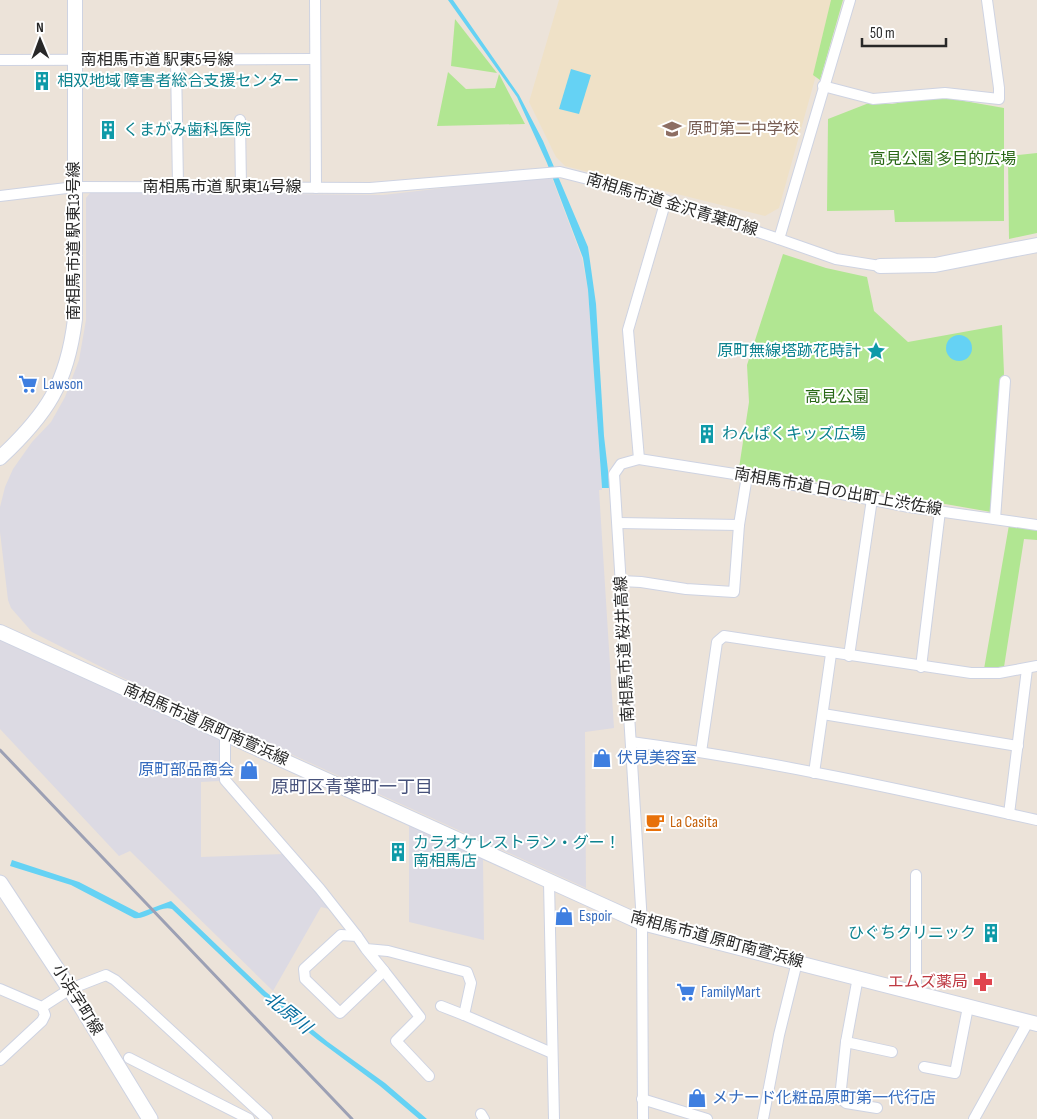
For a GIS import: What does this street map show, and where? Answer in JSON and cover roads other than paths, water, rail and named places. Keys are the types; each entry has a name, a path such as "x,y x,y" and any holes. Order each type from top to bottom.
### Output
{"main road":[{"name":"小浜字町線","path":"0,883 70,989 150,1119"}],"street":[{"name":"南相馬市道 駅東13号線","path":"0,458 24,435 47,407 58,386 71,351 75,319 75,0"},
{"name":"南相馬市道 駅東14号線","path":"0,196 75,187 316,188 315,0"},
{"name":"南相馬市道 金沢青葉町線","path":"316,188 390,186 560,172 666,200 778,239 850,0"},
{"path":"824,86 873,99 945,93 999,100 987,0"},
{"name":"南相馬市道 駅東5号線","path":"0,60 314,59"},
{"path":"176,60 178,187"},
{"path":"240,120 241,188"},
{"path":"639,459 628,330 666,200"},
{"path":"778,239 836,259 880,266 935,265 1037,245"},
{"path":"995,518 1005,381"},
{"name":"南相馬市道 日の出町上渋佐線","path":"639,459 747,476 940,511 1037,525"},
{"name":"南相馬市道 桜井高線","path":"639,459 621,464 614,474 642,923 643,1119"},
{"path":"621,581 641,582 686,590 734,592 739,525 747,476"},
{"path":"849,656 872,499"},
{"path":"921,667 940,511"},
{"path":"618,523 739,525"},
{"name":"南相馬市道 原町南萱浜線","path":"0,632 642,923 1032,1023"},
{"path":"701,752 717,642 724,636 832,654 971,673 1032,667 1018,746 1009,814"},
{"path":"814,774 832,654"},
{"path":"823,714 1018,746"},
{"path":"225,734 225,780 320,889 420,1017 396,1041 429,1076"},
{"path":"631,742 701,752 1037,820"},
{"path":"916,875 916,993"},
{"path":"549,882 554,1119"},
{"path":"357,936 341,935 304,969 305,979 340,1013 384,972"},
{"path":"366,949 388,951 467,972 472,983 464,1015"},
{"path":"763,1119 777,1042 797,962"},
{"path":"42,1008 70,989 106,975 115,980 267,1119"},
{"path":"858,977 846,1042 840,1098 846,1103 877,1108"},
{"path":"0,989 42,1008 45,1015 42,1021 0,1060"},
{"path":"441,1006 552,1053"},
{"path":"924,1067 955,1073 968,1007"},
{"path":"974,1119 1032,1023"},
{"path":"846,1042 892,1052"},
{"path":"129,1058 249,1119"},
{"path":"642,1099 707,1119"}],"water":[{"path":"448,0 453,0 519,95 543,141 588,247 596,304 604,436 610,488 602,488 588,290 583,258 547,163 517,97"},
{"path":"571,69 591,75 579,114 559,109"},
{"path":"959,335 968,339 972,348 968,357 959,361 950,357 946,348 950,339"},
{"name":"北原川","path":"12,860 79,882 139,913 171,901 266,992 328,1042 385,1083 427,1119 419,1119 380,1086 262,995 172,909 167,908 144,917 134,918 71,885 10,866"}],"railway":[{"path":"0,750 352,1119"}],"place":[{"name":"相双地域 障害者総合支援センター","path":"42,81"},
{"name":"原町第二中学校","path":"672,129"},
{"name":"くまがみ歯科医院","path":"108,130"},
{"name":"原町無線塔跡花時計","path":"876,351"},
{"name":"Lawson","path":"28,384"},
{"name":"わんぱくキッズ広場","path":"707,434"},
{"name":"伏見美容室","path":"602,758"},
{"name":"原町部品商会","path":"249,770"},
{"name":"La Casita","path":"655,822"},
{"name":"カラオケレストラン・グー！ 南相馬店","path":"398,852"},
{"name":"Espoir","path":"564,916"},
{"name":"ひぐちクリニック","path":"991,933"},
{"name":"エムズ薬局","path":"983,982"},
{"name":"FamilyMart","path":"686,992"},
{"name":"メナード化粧品原町第一代行店","path":"697,1098"}],"district":[{"name":"原町区青葉町一丁目","path":"352,787"}],"park label":[{"name":"高見公園 多目的広場","path":"943,159"},
{"name":"高見公園","path":"837,397"}]}
